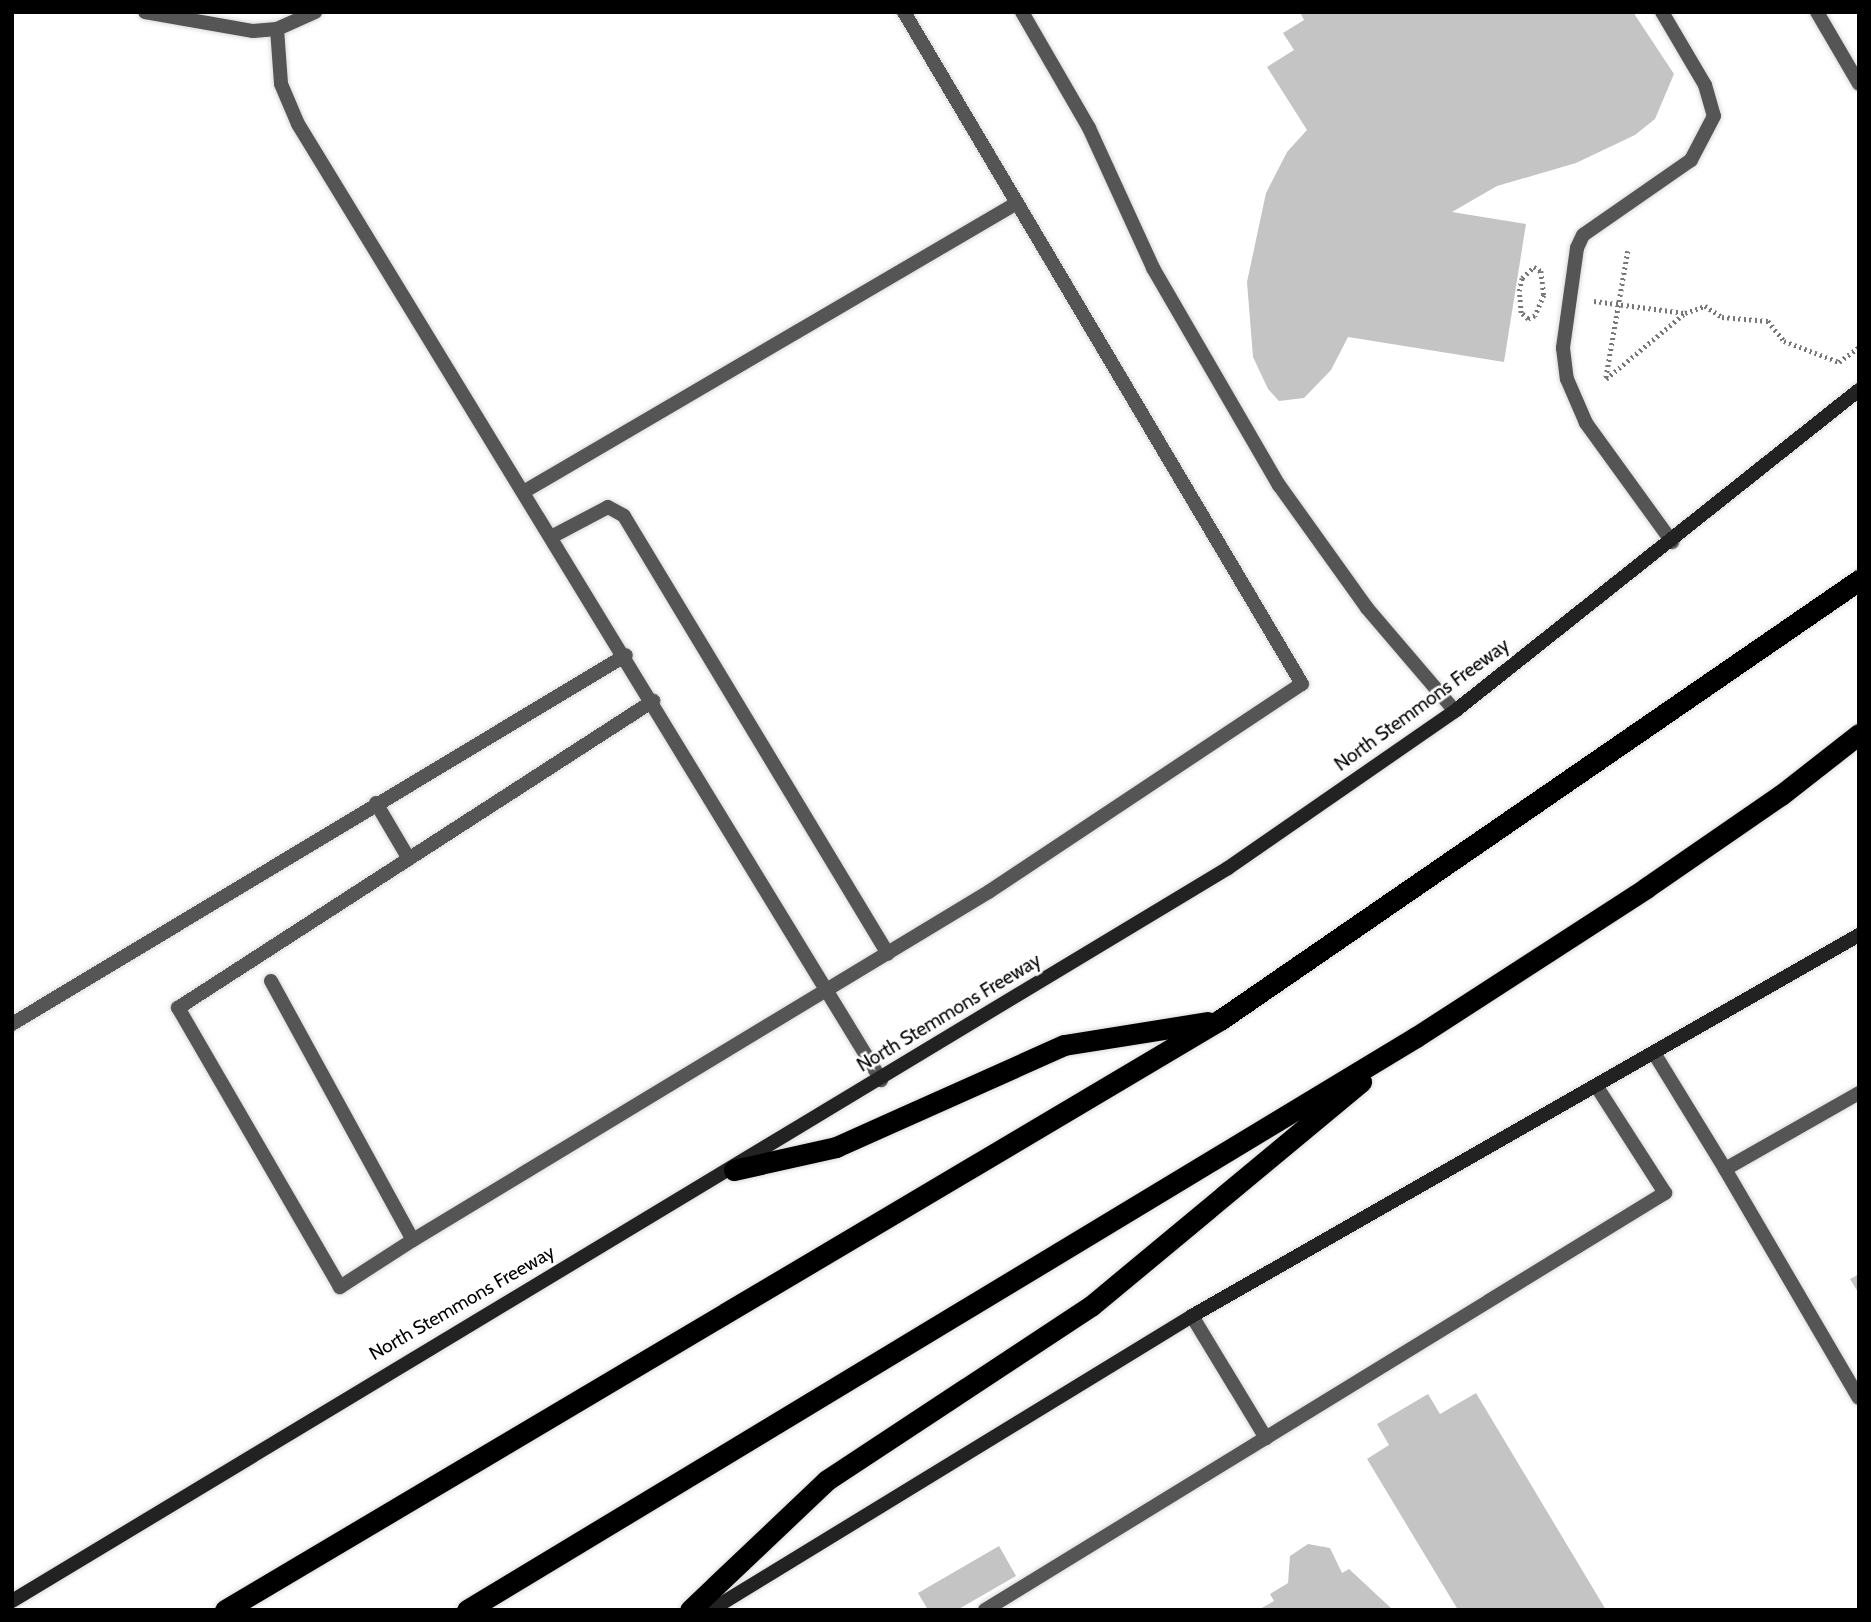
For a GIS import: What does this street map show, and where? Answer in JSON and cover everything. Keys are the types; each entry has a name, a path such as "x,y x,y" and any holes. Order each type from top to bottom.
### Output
{"highway":[{"path":"225,1610 1220,1020 1859,580"},
{"path":"467,1610 1416,1037 1657,881 1781,795 1859,734"},
{"path":"734,1170 836,1147 1064,1045 1220,1020"},
{"path":"690,1610 827,1480 1091,1306 1416,1037"}],"main road":[{"name":"North Stemmons Freeway","path":"12,1601 734,1170 1228,868 1455,711 1672,542 1859,390"},
{"path":"711,1610 1192,1316 1859,935"}],"lane":[{"path":"145,12 243,29 277,29 315,12"},
{"path":"653,701 178,1009 340,1287 413,1240 828,992 1302,684 904,12"},
{"path":"1022,12 1089,128 1153,268 1285,495 1360,599 1455,711"},
{"path":"1662,12 1712,100 1712,124 1700,147 1678,171 1583,235 1577,248 1563,348 1574,398 1605,454 1672,542"},
{"path":"1817,12 1859,84"},
{"path":"277,29 281,84 298,124 626,655 881,1080"},
{"path":"525,491 1017,203"},
{"path":"553,536 608,507 624,516 888,954"},
{"path":"12,1024 626,655"},
{"path":"376,803 409,859"},
{"path":"271,981 413,1240"},
{"path":"1654,1053 1859,1398"},
{"path":"985,1610 1008,1604 1266,1438 1665,1193 1597,1087"},
{"path":"1725,1169 1859,1093"},
{"path":"1192,1316 1266,1438"}],"path":[{"path":"1628,251 1606,379 1685,313 1705,306 1722,317 1768,321 1784,341 1839,362 1859,347"},
{"path":"1535,267 1544,279 1544,295 1535,316 1528,319 1521,313 1517,291 1522,278 1535,267"},
{"path":"1544,295 1685,313"}],"building":[{"path":"1300,12 1633,12 1674,74 1655,119 1635,135 1576,163 1497,186 1452,212 1526,224 1504,362 1348,337 1331,370 1304,398 1279,401 1268,389 1253,357 1247,282 1266,193 1287,152 1307,130 1267,67 1294,50 1283,33 1304,20"},
{"path":"1859,1274 1859,1294 1850,1279"},
{"path":"1476,1393 1606,1610 1458,1610 1367,1459 1389,1445 1377,1424 1428,1394 1440,1414"},
{"path":"1308,1544 1330,1548 1342,1573 1349,1569 1393,1610 1258,1610 1274,1601 1270,1594 1288,1583 1290,1556"},
{"path":"999,1546 1016,1576 957,1610 928,1610 918,1593"}]}
